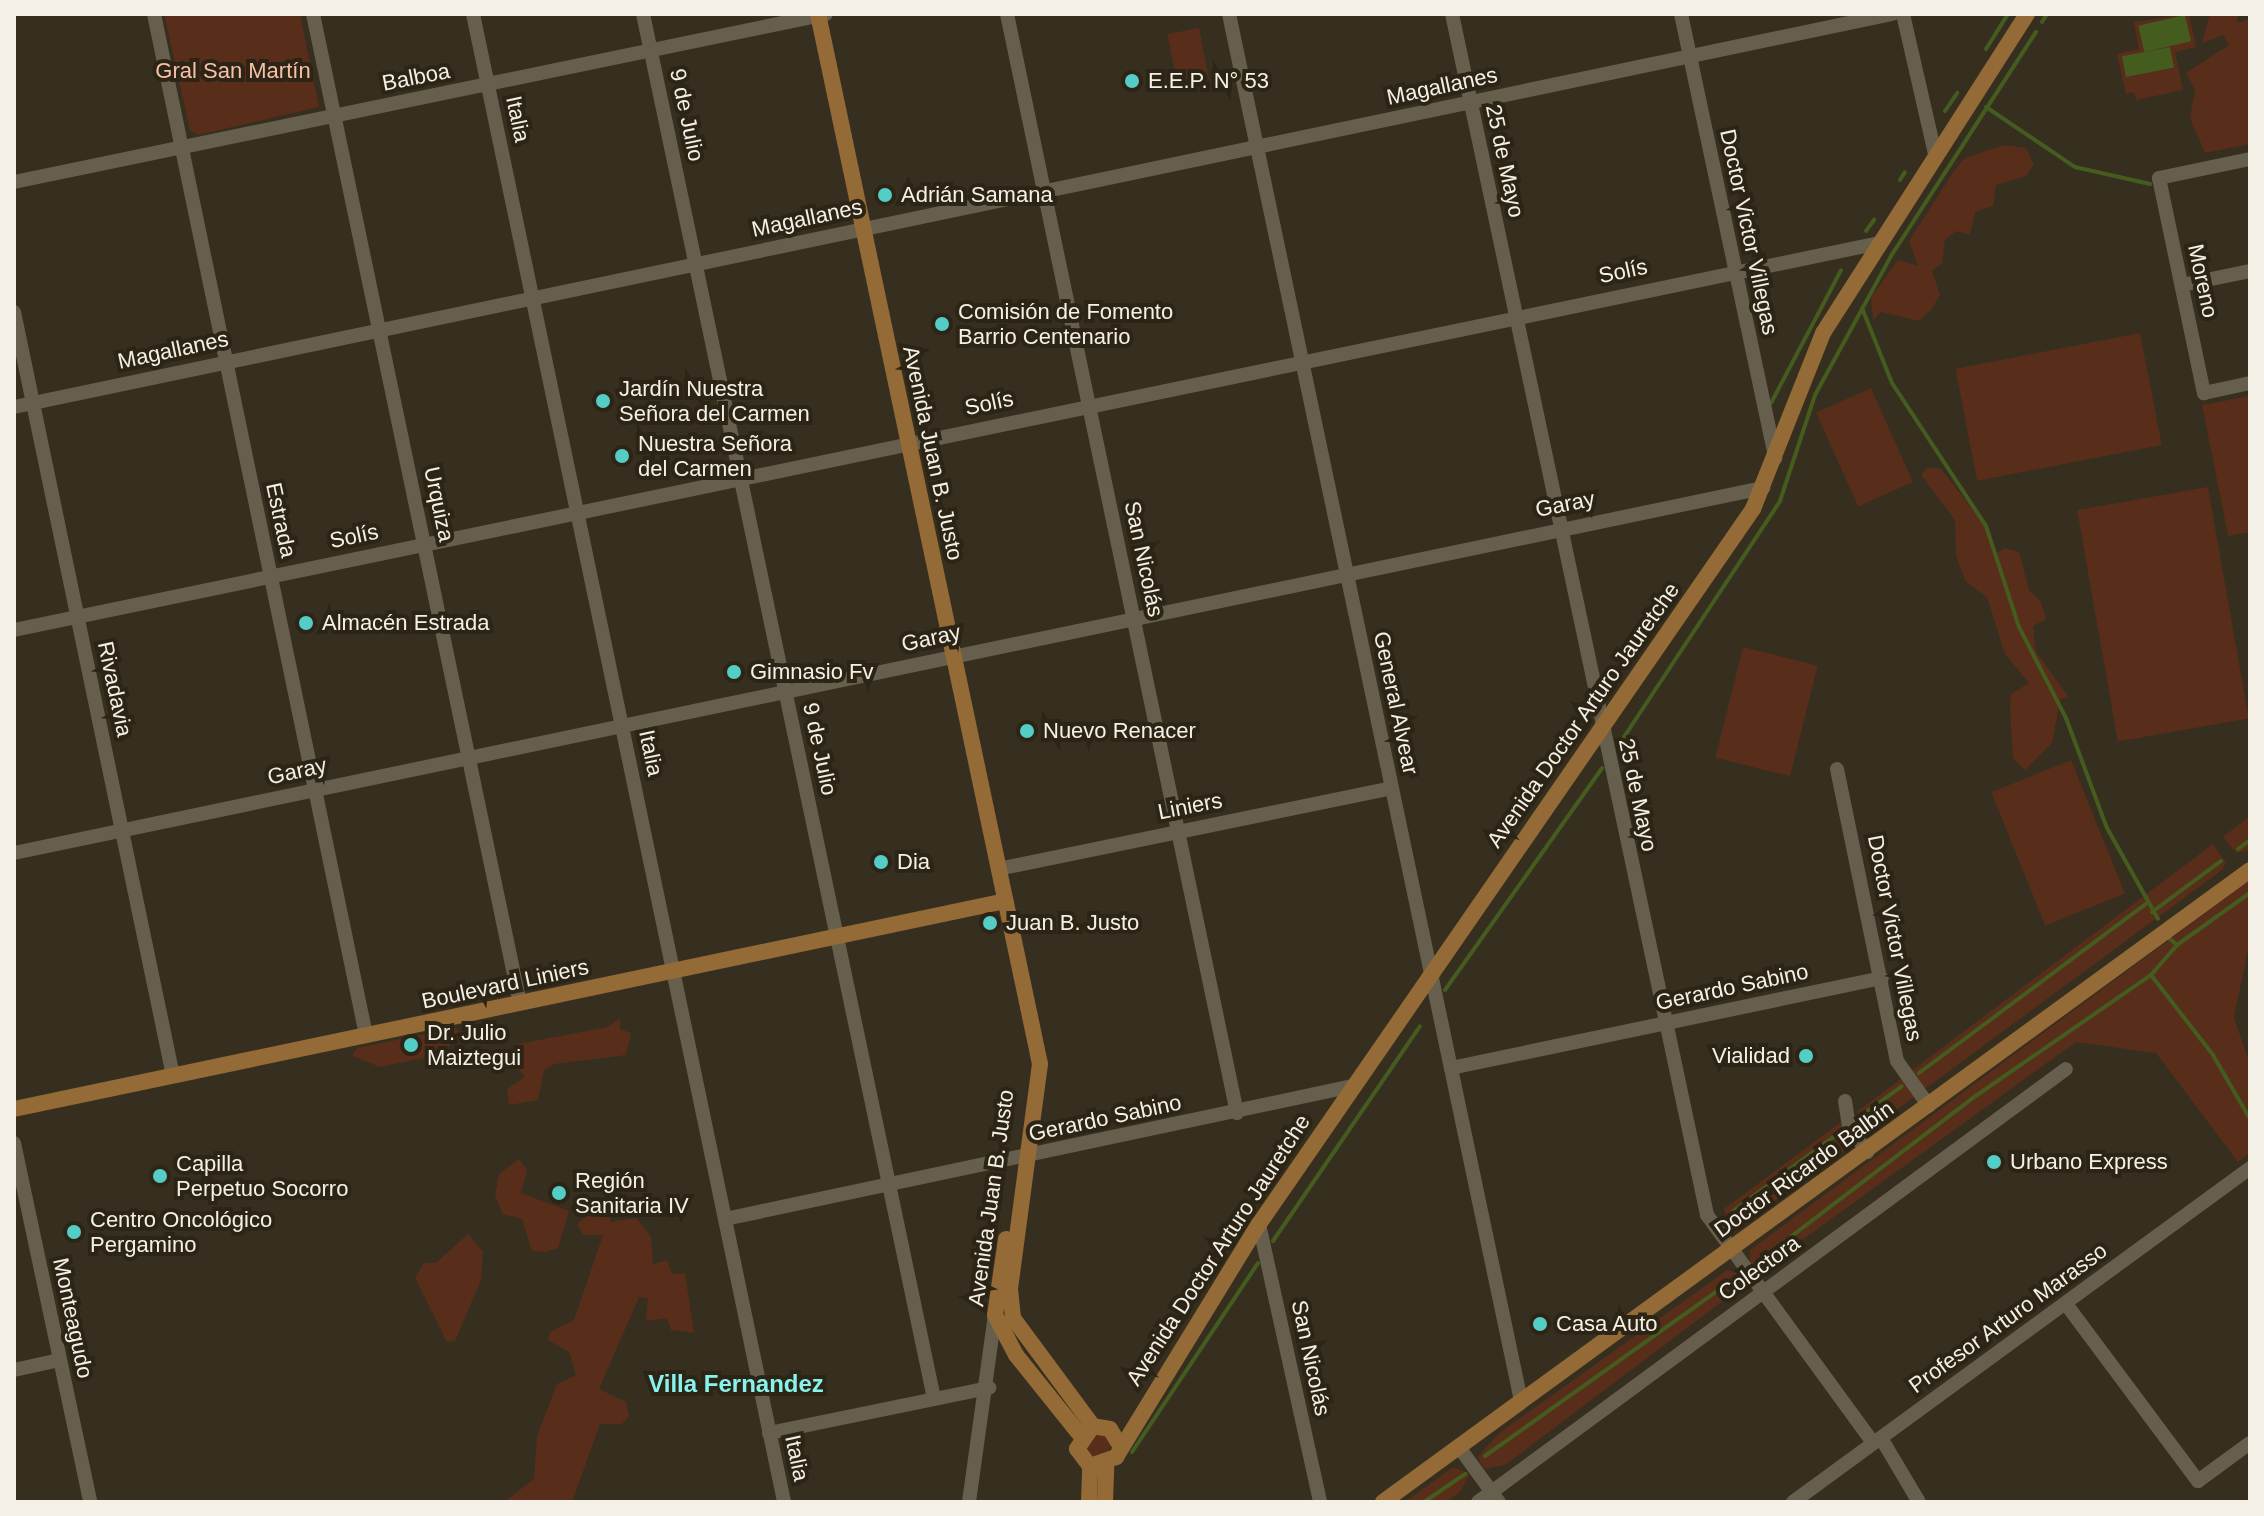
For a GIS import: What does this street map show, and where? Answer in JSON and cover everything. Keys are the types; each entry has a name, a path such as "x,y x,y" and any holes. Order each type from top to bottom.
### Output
{"main road":[{"name":"Avenida Doctor Arturo Jauretche","path":"1089,1502 1098,1466 1119,1444 1259,1224 1353,1086 1433,978 1763,488 1823,333 2027,14"},
{"name":"Avenida Juan B. Justo","path":"821,15 1005,901 1032,1064 1010,1289 1018,1331 1086,1430"},
{"name":"Doctor Ricardo Balbín","path":"1383,1502 2250,870"},
{"name":"Boulevard Liniers","path":"14,1109 1005,901"},
{"name":"Avenida Juan B. Justo","path":"995,1315 1023,1158"},
{"path":"995,1315 1016,1355 1086,1430 1110,1429 1119,1444"},
{"name":"Avenida Doctor Arturo Jauretche","path":"1110,1429 1134,1418"},
{"name":"Avenida Doctor Arturo Jauretche","path":"1086,1430 1077,1449 1098,1466 1105,1502"}],"street":[{"name":"Estrada","path":"154,14 366,1035"},
{"name":"Urquiza","path":"313,14 520,1003"},
{"name":"Italia","path":"473,14 784,1502"},
{"name":"9 de Julio","path":"643,14 934,1399"},
{"name":"San Nicolás","path":"1007,14 1237,1113"},
{"name":"General Alvear","path":"1229,14 1521,1401"},
{"name":"25 de Mayo","path":"1452,14 1601,731 1707,1215 1729,1251 1761,1293 1877,1440 1893,1453 1919,1502"},
{"name":"Doctor Victor Villegas","path":"1681,14 1775,458"},
{"name":"Magallanes","path":"14,407 1892,14"},
{"path":"1903,14 1935,154"},
{"name":"Balboa","path":"14,182 821,15"},
{"name":"Moreno","path":"2250,159 2159,178 2204,393 2250,383"},
{"name":"Solís","path":"14,630 1515,316 1879,243"},
{"path":"2182,285 2250,271"},
{"name":"Rivadavia","path":"14,312 173,1076"},
{"name":"Garay","path":"14,853 1347,572 1763,488"},
{"name":"Doctor Victor Villegas","path":"1837,769 1897,1061 1929,1106"},
{"name":"Liniers","path":"998,869 1392,788"},
{"name":"Gerardo Sabino","path":"1451,1068 1882,978"},
{"name":"Colectora","path":"1478,1502 1496,1497 1761,1293 2066,1069"},
{"name":"Gerardo Sabino","path":"725,1219 1353,1086"},
{"path":"1845,1101 1849,1126 1867,1152"},
{"name":"Monteagudo","path":"14,1143 90,1502"},
{"name":"Profesor Arturo Marasso","path":"1793,1502 2250,1168"},
{"name":"San Nicolás","path":"1259,1224 1320,1502"},
{"path":"2066,1304 2198,1481 2250,1443"},
{"name":"Avenida Juan B. Justo","path":"969,1502 989,1388 995,1315"},
{"path":"14,1370 59,1360"},
{"path":"769,1433 989,1388"},
{"path":"1459,1447 1496,1497"}],"green space":[{"name":"Gral San Martín","path":"164,14 300,14 319,107 198,135 190,130"},
{"path":"2189,14 2196,47 2175,52 2183,90 2136,100 2134,92 2126,94 2117,54 2139,49 2134,22"},
{"path":"2210,14 2238,14 2237,23 2250,19 2250,144 2205,153 2190,118 2195,89 2186,73 2229,45 2224,35 2202,43"},
{"path":"1199,28 1208,75 1177,81 1168,34"},
{"path":"2004,145 2026,148 2034,165 2026,176 1996,185 1993,206 1975,212 1970,235 1956,231 1945,240 1942,263 1932,271 1940,295 1931,310 1919,321 1881,312 1873,320 1871,297 1898,260 1918,266 1909,241 1954,171 1965,158"},
{"path":"2140,333 2162,445 1977,481 1955,369"},
{"path":"1871,388 1913,482 1858,506 1816,412"},
{"path":"2250,396 2250,532 2228,536 2202,405"},
{"path":"1928,467 1941,469 1964,498 1989,533 1994,555 2005,548 2019,552 2029,590 2041,602 2046,619 2033,626 2036,652 2068,696 2060,700 2052,743 2025,770 2013,758 2010,708 2011,694 2029,683 2005,654 1987,597 1966,582 1956,556 1955,520 1921,475"},
{"path":"2208,487 2249,718 2118,742 2077,510"},
{"path":"1743,647 1818,666 1790,776 1715,758"},
{"path":"2071,760 2125,894 2045,926 1991,792"},
{"path":"2250,816 2250,850 2236,853 2223,837"},
{"path":"2213,844 2226,863 2222,870 1899,1108 1857,1129 1858,1111"},
{"path":"2250,880 2250,939 2234,1018 2250,1064 2250,1153 2238,1162 2156,1053 2076,1042 1762,1269 1750,1263 1750,1250"},
{"path":"620,1018 620,1029 631,1033 626,1055 554,1064 544,1070 538,1100 509,1105 507,1089 525,1077 511,1060 518,1044 608,1027"},
{"path":"455,1028 463,1034 438,1055 380,1067 352,1056 357,1048"},
{"path":"1841,1122 1844,1150 1751,1218 1729,1225 1724,1209"},
{"path":"519,1159 527,1170 521,1193 569,1211 558,1248 546,1252 532,1251 522,1219 503,1214 495,1196 499,1174"},
{"path":"604,1203 612,1205 610,1222 636,1218 651,1237 653,1264 667,1260 672,1274 685,1273 694,1333 671,1330 667,1318 646,1321 648,1298 639,1297 599,1389 626,1402 629,1416 622,1424 600,1424 572,1502 504,1502 534,1479 537,1436 557,1384 576,1375 569,1352 548,1340 550,1332 574,1320 603,1235 583,1235 577,1224"},
{"path":"468,1234 483,1252 481,1280 455,1341 447,1342 415,1278 424,1263 436,1263"},
{"path":"1727,1270 1737,1273 1739,1289 1505,1465 1484,1469 1478,1457 1499,1433"},
{"path":"1098,1434 1107,1437 1110,1446 1107,1455 1098,1458 1089,1455 1086,1446 1089,1437"},
{"path":"1453,1467 1470,1474 1461,1491 1446,1502 1405,1502"}],"shaded area":[{"path":"2185,15 2191,41 2144,52 2138,26"},
{"path":"2170,47 2174,68 2126,77 2122,56"}],"waterway":[{"path":"1986,49 2008,14"},
{"path":"2042,22 2047,14"},
{"path":"1620,743 1780,501 1815,395 1891,256 2036,32"},
{"path":"1945,111 1957,93"},
{"path":"1986,107 2075,167 2150,184"},
{"path":"1900,180 1905,172"},
{"path":"1866,231 1874,220"},
{"path":"1771,403 1841,270"},
{"path":"1862,308 1892,383 1986,526 2019,627 2066,718 2107,828 2158,919"},
{"path":"1445,990 1602,768"},
{"path":"2238,849 2250,840"},
{"path":"2152,912 2221,861"},
{"path":"2177,945 2250,893"},
{"path":"1919,1073 2146,904"},
{"path":"2169,938 2177,945 2151,975 2213,1055 2250,1119"},
{"path":"1759,1261 1977,1095 2151,975"},
{"path":"1273,1241 1420,1026"},
{"path":"1858,1118 1902,1086"},
{"path":"1733,1211 1840,1132"},
{"path":"1132,1452 1258,1263"},
{"path":"1485,1456 1734,1279"},
{"path":"1424,1502 1465,1474"}],"place":[{"name":"E.E.P. N° 53","path":"1132,81"},
{"name":"Adrián Samana","path":"885,195"},
{"name":"Comisión de Fomento Barrio Centenario","path":"942,324"},
{"name":"Jardín Nuestra Señora del Carmen","path":"603,401"},
{"name":"Nuestra Señora del Carmen","path":"622,456"},
{"name":"Almacén Estrada","path":"306,623"},
{"name":"Gimnasio Fv","path":"734,672"},
{"name":"Nuevo Renacer","path":"1027,731"},
{"name":"Dia","path":"881,862"},
{"name":"Juan B. Justo","path":"990,923"},
{"name":"Dr. Julio Maiztegui","path":"411,1045"},
{"name":"Vialidad","path":"1806,1056"},
{"name":"Urbano Express","path":"1994,1162"},
{"name":"Capilla Perpetuo Socorro","path":"160,1176"},
{"name":"Región Sanitaria IV","path":"559,1193"},
{"name":"Centro Oncológico Pergamino","path":"74,1232"},
{"name":"Casa Auto","path":"1540,1324"}],"district":[{"name":"Villa Fernandez","path":"736,1384"}]}
